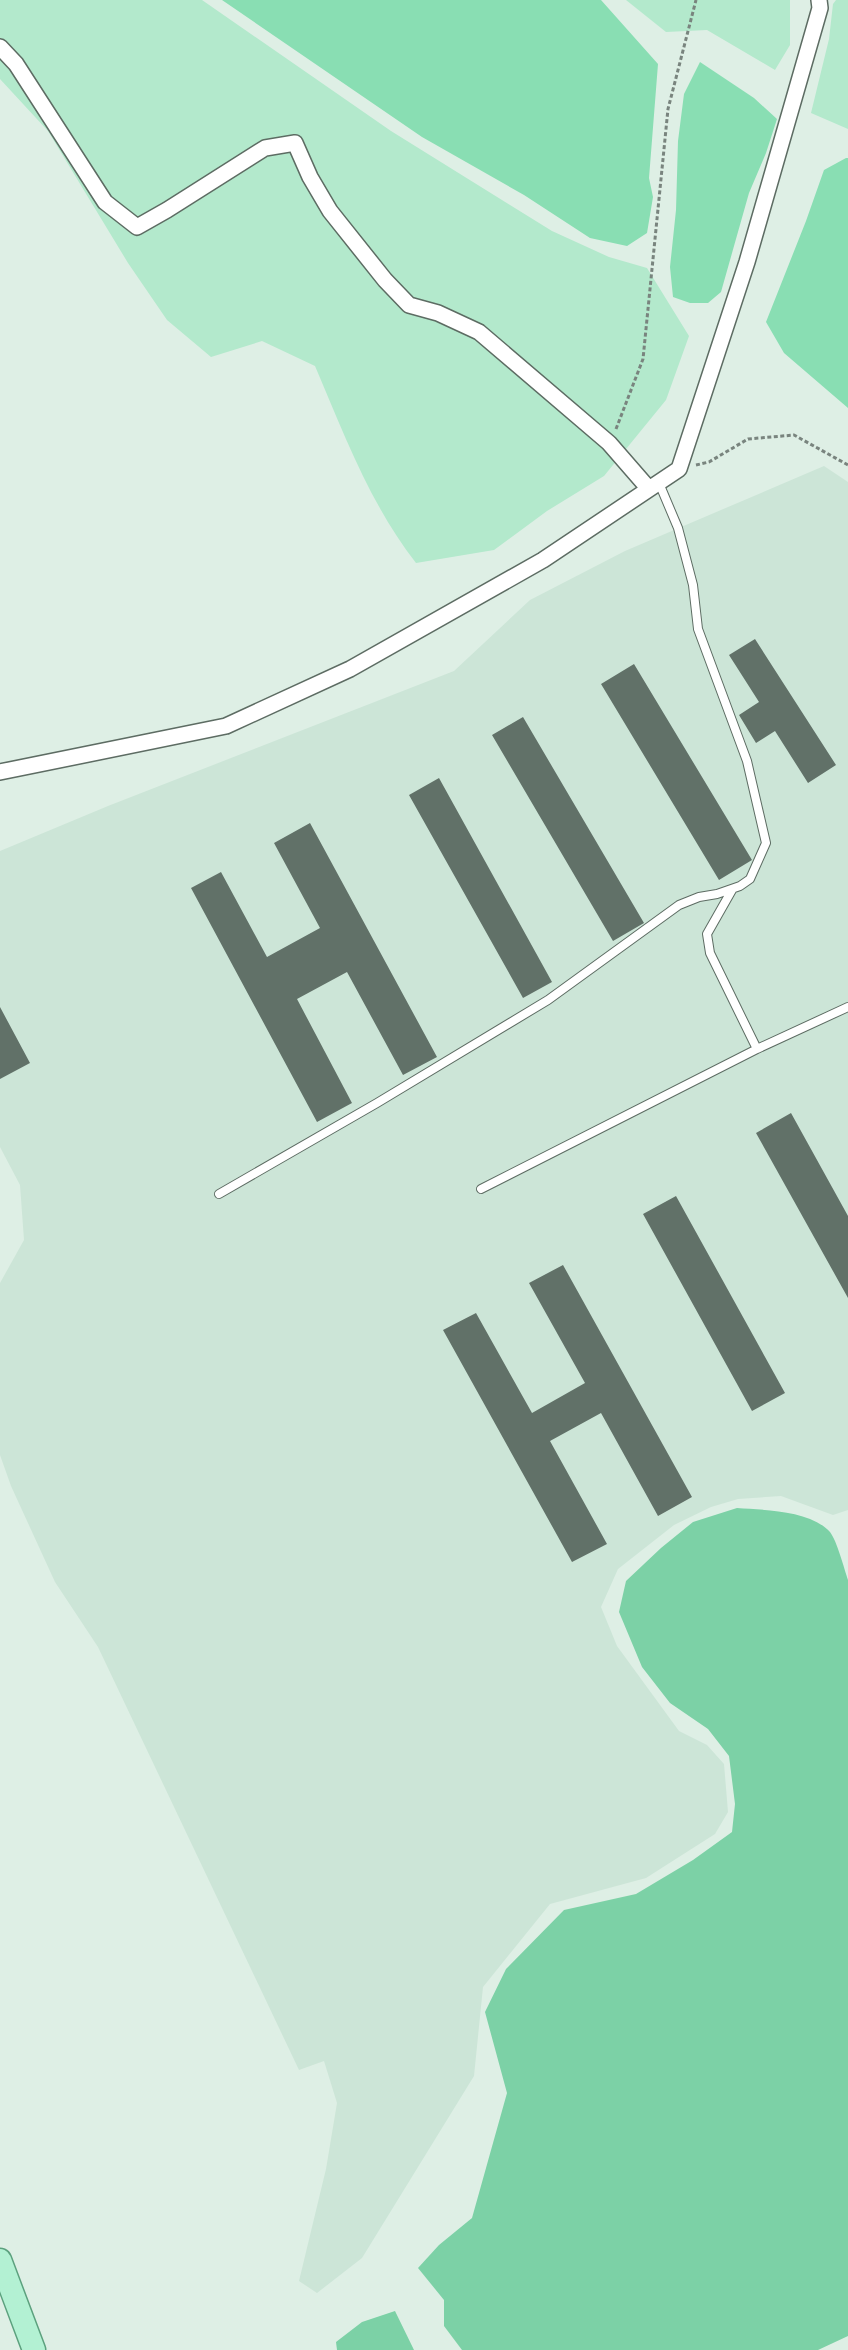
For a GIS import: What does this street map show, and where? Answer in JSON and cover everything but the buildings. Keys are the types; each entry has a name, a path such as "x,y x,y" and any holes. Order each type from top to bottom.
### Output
{"main road":[{"path":"0,2260 34,2350"}],"street":[{"path":"0,772 226,726 350,669 543,560 679,469 747,262 820,8 819,0"},
{"path":"0,47 16,64 105,202 137,227 265,148 295,143 310,176 330,211 384,280 409,305 438,313 479,332 609,443 654,486"}],"lane":[{"path":"219,1194 377,1103 548,1000 679,905 699,897 732,890 750,878 766,843 747,761 698,629 693,585 678,528 654,486"},
{"path":"732,890 707,934 710,953 757,1048"},
{"path":"481,1189 757,1048 848,1007"}],"path":[{"path":"609,443 627,404 643,359 668,109 696,0"},
{"path":"679,469 709,462 748,439 794,435 848,465"}],"shaded area":[{"path":"0,0 202,0 391,131 552,231 609,257 647,268 689,336 666,400 604,476 547,511 494,550 416,563 371,493 315,366 262,341 211,357 167,320 128,263 48,131 0,79"},
{"path":"222,0 601,0 658,64 649,178 653,197 647,233 627,246 590,238 524,195 422,137"},
{"path":"626,0 790,0 790,45 775,70 707,30 666,32"},
{"path":"836,0 848,0 848,129 811,113 829,39 833,4"},
{"path":"700,62 754,98 777,119 766,153 749,193 721,292 708,303 690,303 673,297 670,267 676,210 678,141 684,94"},
{"path":"848,158 848,408 784,353 766,322 824,170"},
{"path":"824,466 848,482 848,1510 833,1515 781,1496 738,1499 711,1507 674,1525 618,1569 601,1607 617,1646 679,1731 707,1745 724,1764 728,1812 715,1834 646,1878 550,1904 483,1987 474,2076 362,2258 317,2293 299,2281 326,2169 337,2103 324,2061 299,2070 98,1647 55,1582 11,1486 0,1455 0,1283 24,1240 20,1185 0,1147 0,851 108,806 454,671 530,600 625,551"},
{"path":"737,1508 786,1512 811,1519 821,1525 833,1536 848,1580 848,2336 818,2350 462,2350 444,2326 444,2300 418,2268 439,2245 472,2218 507,2093 485,2012 506,1969 564,1910 636,1894 693,1860 732,1832 735,1804 729,1756 708,1729 670,1703 642,1667 619,1612 626,1581 661,1548 693,1522"},
{"path":"395,2311 414,2350 337,2350 336,2342 362,2322"}]}
